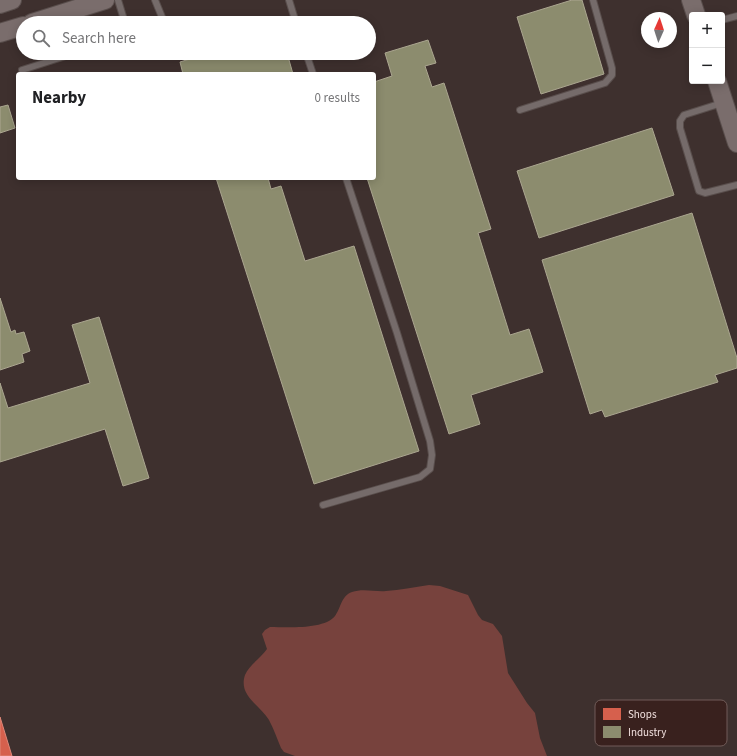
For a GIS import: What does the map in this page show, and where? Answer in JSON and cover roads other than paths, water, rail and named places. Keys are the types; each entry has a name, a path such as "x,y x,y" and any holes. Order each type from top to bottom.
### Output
{"street":[{"path":"0,4 12,0"},
{"path":"54,16 105,0"},
{"path":"691,0 695,12"},
{"path":"0,33 16,28"},
{"path":"718,84 737,142"}],"lane":[{"path":"118,0 123,16"},
{"path":"155,0 162,16"},
{"path":"289,0 294,16"},
{"path":"520,110 605,83 612,75 612,68 593,0"},
{"path":"725,19 737,16"},
{"path":"22,70 53,60"},
{"path":"308,60 312,72"},
{"path":"724,103 684,115 680,121 680,128 699,190 705,194 737,186"},
{"path":"323,505 420,477 430,469 432,455 430,441 397,333 347,180"}]}
